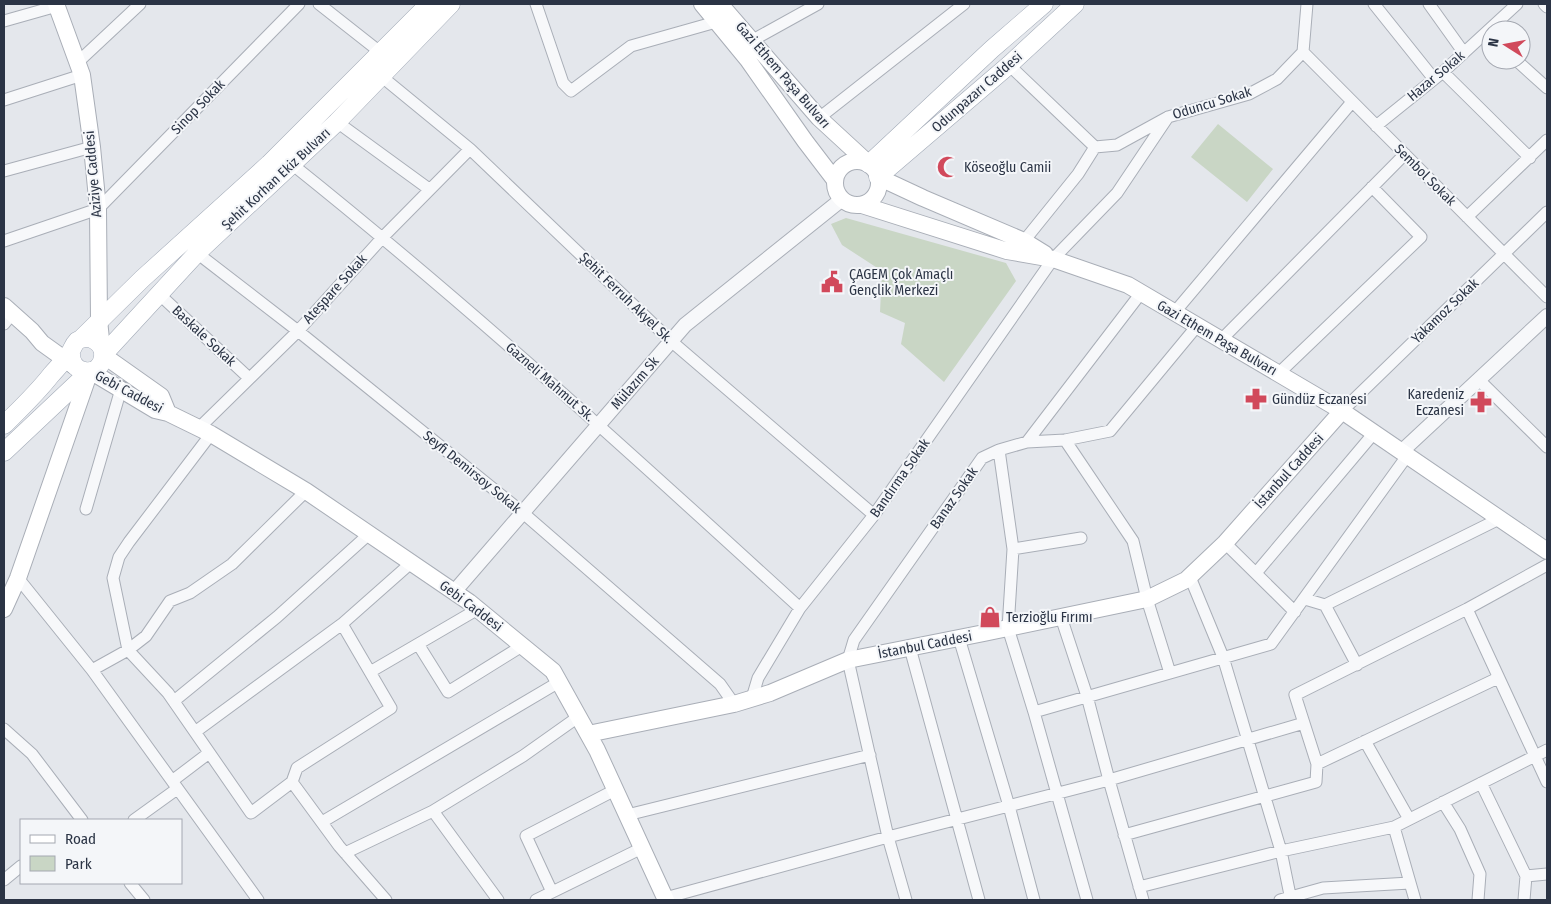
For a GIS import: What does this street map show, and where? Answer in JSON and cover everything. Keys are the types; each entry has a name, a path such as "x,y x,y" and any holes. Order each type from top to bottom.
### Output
{"main road":[{"name":"Şehit Korhan Ekiz Bulvarı","path":"4,452 99,320 269,164 429,4"},
{"name":"Şehit Korhan Ekiz Bulvarı","path":"75,355 100,366 103,352 197,253 337,122 451,4"},
{"name":"Gazi Ethem Paşa Bulvarı","path":"702,4 748,60 834,179"},
{"name":"Gazi Ethem Paşa Bulvarı","path":"720,4 819,118 874,171 923,198 1024,241 1053,259"},
{"name":"Odunpazarı Caddesi","path":"874,171 992,50 1044,4"},
{"name":"Odunpazarı Caddesi","path":"874,171 1009,66 1075,4"},
{"name":"Aziziye Caddesi","path":"56,5 80,69 92,147 98,209 99,320 103,352"},
{"path":"855,160 874,171 879,184 874,197 862,205 848,204 841,200 837,194 834,179 837,172 848,162 855,160"},
{"name":"Gazi Ethem Paşa Bulvarı","path":"862,205 1007,251 1053,259 1128,286 1342,412 1547,550"},
{"name":"Gebi Caddesi","path":"7,315 32,331 42,343 75,355 121,389 155,410 168,413 205,431 306,491 478,609 553,671 588,734 666,899"},
{"path":"4,609 18,578 75,355 91,339 100,345 103,352"},
{"name":"Gebi Caddesi","path":"103,352 161,396 168,413"},
{"name":"Şehit Korhan Ekiz Bulvarı","path":"4,425 75,355"},
{"name":"İstanbul Caddesi","path":"588,734 734,704 848,660 1147,599 1186,580 1225,543 1342,412"}],"street":[{"path":"4,100 80,69 140,4"},
{"name":"Sinop Sokak","path":"98,209 299,4"},
{"path":"319,4 380,52"},
{"path":"536,4 563,83 571,91 631,46 716,22"},
{"path":"753,40 818,4"},
{"path":"819,118 964,4"},
{"path":"1303,52 1307,4"},
{"path":"1374,4 1438,76 1530,158"},
{"path":"1429,4 1464,53"},
{"name":"Hazar Sokak","path":"1498,20 1505,8 1517,4"},
{"path":"1544,4 1547,7"},
{"path":"4,21 56,5"},
{"name":"Hazar Sokak","path":"1376,126 1481,41"},
{"name":"Sembol Sokak","path":"1303,52 1547,297"},
{"name":"Oduncu Sokak","path":"1096,147 1117,145 1168,117 1249,94 1277,79 1303,52"},
{"path":"1009,66 1096,147 1078,174 1024,241"},
{"path":"1527,70 1547,88"},
{"name":"Şehit Ferruh Akyel Sk.","path":"381,76 470,149 671,341 874,515"},
{"path":"1174,313 1352,102"},
{"name":"Bandırma Sokak","path":"752,698 758,678 800,608 874,515 1053,259 1117,193 1168,117"},
{"path":"337,122 429,189"},
{"path":"1467,217 1547,140"},
{"path":"4,171 92,147"},
{"name":"Ateşpare Sokak","path":"128,650 113,578 119,557 205,431 248,378 298,331 383,237 470,149"},
{"path":"1221,340 1404,154"},
{"name":"Gazneli Mahmut Sk.","path":"293,165 383,237 599,424 800,608"},
{"path":"1278,374 1421,237 1372,187"},
{"name":"Mülazım Sk","path":"454,592 685,325 841,200"},
{"path":"4,241 98,209"},
{"name":"Yakamoz Sokak","path":"1342,412 1547,212"},
{"name":"Seyfi Demirsoy Sokak","path":"197,253 298,331 522,512 720,684 734,704"},
{"path":"1027,442 1140,293"},
{"name":"Baskale Sokak","path":"159,294 248,378"},
{"path":"1034,712 1271,644 1305,599 1404,454 1547,316"},
{"name":"Banaz Sokak","path":"848,660 854,640 982,458 999,450 1027,442 1065,440 1110,432 1197,326"},
{"path":"1479,380 1547,447"},
{"path":"86,508 121,389"},
{"path":"1256,573 1374,433"},
{"path":"1065,440 1133,541 1147,599 1170,672"},
{"path":"999,450 1013,549 1008,628 1034,712 1087,900"},
{"path":"92,670 128,650 146,636 170,601 190,593 232,564 306,491"},
{"path":"1305,599 1326,605 1499,519"},
{"path":"174,701 277,616 369,534"},
{"path":"1013,549 1081,538"},
{"path":"1225,543 1295,612"},
{"path":"195,732 342,624 411,563"},
{"path":"1124,835 1316,782 1317,764 1295,695 1467,609 1547,565"},
{"path":"1190,576 1224,657 1281,851 1287,899 1322,888 1410,883"},
{"path":"18,578 92,670 258,900"},
{"path":"1326,605 1357,665"},
{"path":"370,672 478,609"},
{"path":"1467,609 1547,782"},
{"path":"1061,617 1087,696 1143,900"},
{"path":"128,650 174,701 251,814 292,782 297,768 391,708 342,624"},
{"path":"959,638 1009,806 1034,900"},
{"path":"418,644 448,692 522,646"},
{"path":"910,648 979,900"},
{"path":"848,660 888,836 906,900"},
{"path":"1317,764 1498,678"},
{"path":"322,822 559,682"},
{"path":"346,853 433,811 523,756 578,717"},
{"path":"666,899 888,836 1109,780 1304,723"},
{"path":"4,729 32,754 77,818"},
{"path":"1366,741 1409,819"},
{"path":"1139,887 1281,851 1394,827 1547,750"},
{"path":"135,819 175,785 209,752"},
{"path":"626,815 870,755"},
{"path":"292,782 346,853 386,900"},
{"path":"1481,783 1526,876 1524,900"},
{"path":"552,892 526,836 615,790"},
{"path":"1443,802 1460,829 1480,874 1478,900"},
{"path":"433,811 498,900"},
{"path":"1394,827 1415,900"},
{"path":"536,900 642,848"},
{"path":"4,880 20,867"},
{"path":"1526,876 1547,874"},
{"path":"131,884 143,900"}],"green space":[{"path":"1218,124 1273,169 1247,202 1191,157"},
{"path":"846,218 1006,263 1016,281 944,382 901,344 905,323 880,312 882,271 842,245 831,224"}],"place":[{"name":"Köseoğlu Camii","path":"948,167"},
{"name":"ÇAGEM Çok Amaçlı Gençlik Merkezi","path":"832,282"},
{"name":"Gündüz Eczanesi","path":"1256,399"},
{"name":"Karedeniz Eczanesi","path":"1481,402"},
{"name":"Terzioğlu Fırımı","path":"990,617"}]}
